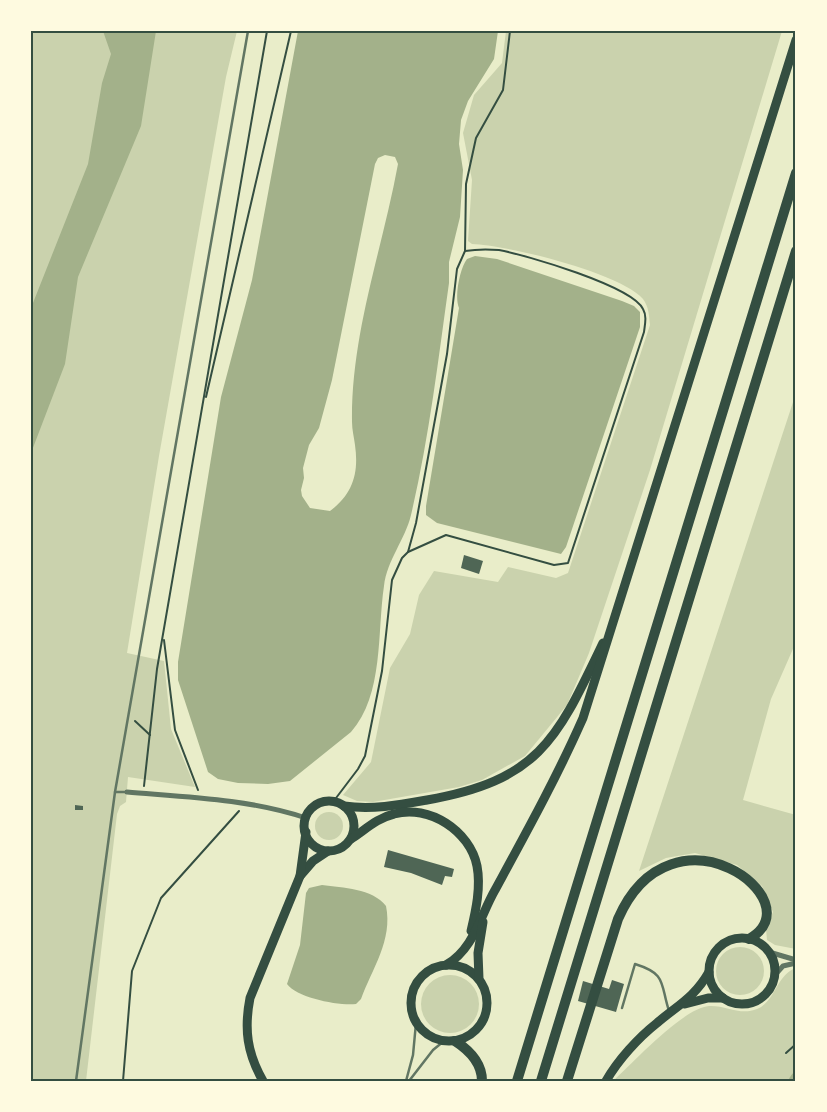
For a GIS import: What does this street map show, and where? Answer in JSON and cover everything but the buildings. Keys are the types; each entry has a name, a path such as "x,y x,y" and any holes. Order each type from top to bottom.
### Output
{"highway":[{"path":"446,965 459,966 470,971 479,979 485,989 488,1000 485,1017 475,1032 466,1038 449,1041 433,1038 416,1023 411,1001 418,981 431,970 456,960 466,948 566,758 583,718 617,616 796,40"},
{"path":"517,1081 796,173"},
{"path":"541,1081 796,250"},
{"path":"263,1081 249,1048 246,1015 250,998 300,876 306,818 314,807 326,802 332,802 344,806 368,809 456,795 487,785 520,768 543,748 563,723 573,707 617,616"},
{"path":"344,806 353,818 354,825 351,839"},
{"path":"300,876 313,861 328,851 341,848 372,824 396,813 416,813 434,816 457,831 472,853 478,878 476,909 466,948"},
{"path":"306,832 314,845 328,851"},
{"path":"567,1081 618,919 632,894 649,877 666,866 690,860 714,862 741,874 760,892 767,911 765,924 762,929 749,939"},
{"path":"479,979 478,953 484,913"},
{"path":"606,1081 612,1071 649,1029 683,1005 702,999 723,998 742,1004 753,1002 769,990 774,976 773,961 769,952 763,946 749,939 729,940 714,953 709,972 701,986 683,1005"},
{"path":"709,972 710,982 723,998"},
{"path":"449,1041 473,1056 478,1065 482,1081"}],"street":[{"path":"127,792 277,809 306,818"},
{"path":"769,952 796,962"},
{"path":"774,976 783,966 796,962"}],"lane":[{"path":"76,1081 115,792 166,495 205,287 248,31"},
{"path":"115,792 127,792"},
{"path":"622,1008 635,964 649,968 658,975 670,1013"},
{"path":"408,1081 416,1023"},
{"path":"408,1081 433,1050 449,1041"}],"path":[{"path":"143,793 157,669 203,409 213,335 267,31"},
{"path":"203,409 290,31"},
{"path":"408,552 416,523 447,354 457,269 465,251 466,184 476,138 503,90 510,31"},
{"path":"332,802 358,769 365,756 382,671 392,580 402,558 408,552 446,535 554,565 568,563 644,332 645,316 643,309 637,301 618,289 528,257 489,249 465,251"},
{"path":"164,636 175,730 198,790"},
{"path":"129,716 150,735"},
{"path":"123,1081 132,971 161,898 235,815"},
{"path":"786,1053 796,1044"}],"shaded area":[{"path":"31,31 237,31 226,77 159,456 127,653 164,661 171,729 195,787 128,777 126,802 120,806 117,814 86,1081 31,1081"},
{"path":"103,31 156,31 141,126 78,277 65,364 31,453 31,308 88,164 102,83 111,54"},
{"path":"298,31 498,31 494,59 468,101 461,120 459,144 463,170 460,217 449,262 449,283 428,429 411,515 405,533 392,559 384,586 377,662 369,700 362,717 351,732 290,781 268,784 238,783 218,779 208,772 178,680 178,662 221,397 252,280","holes":["385,155 395,157 398,164 362,324 357,356 352,422 356,455 355,474 349,490 330,511 310,508 302,496 303,468 309,445 319,428 332,380 375,164 378,158"]},
{"path":"506,31 782,31 650,470 589,653 567,705 525,756 482,780 459,787 373,802 357,801 343,795 371,762 390,668 410,634 419,595 434,571 498,582 508,567 556,578 568,573 650,325 648,308 643,299 631,289 612,280 562,262 510,249 472,244 468,241 472,180 463,133 474,95 502,63"},
{"path":"475,256 497,259 622,301 634,306 640,312 640,327 566,547 561,554 437,523 426,515 459,308 457,297 458,283 464,263 467,259"},
{"path":"796,393 796,642 771,699 743,800 796,815 796,949 775,945 767,940 766,929 773,912 762,886 737,865 695,853 666,858 639,871"},
{"path":"329,812 339,816 343,826 339,836 329,840 319,836 315,826 319,816"},
{"path":"322,885 365,892 380,900 386,906 387,931 384,942 361,999 356,1004 339,1004 319,1000 292,989 287,984 300,945 306,893 309,888"},
{"path":"740,947 749,949 757,954 762,962 764,971 762,980 757,988 749,993 740,995 731,993 723,988 718,980 716,971 718,962 723,954 731,949"},
{"path":"796,968 796,1081 613,1081 672,1026 686,1016 698,1009 709,1006 739,1011 757,1009 768,1000 784,976"},
{"path":"444,975 456,975 471,983 479,998 479,1010 471,1025 456,1033 444,1033 429,1025 421,1010 421,998 429,983"}]}
